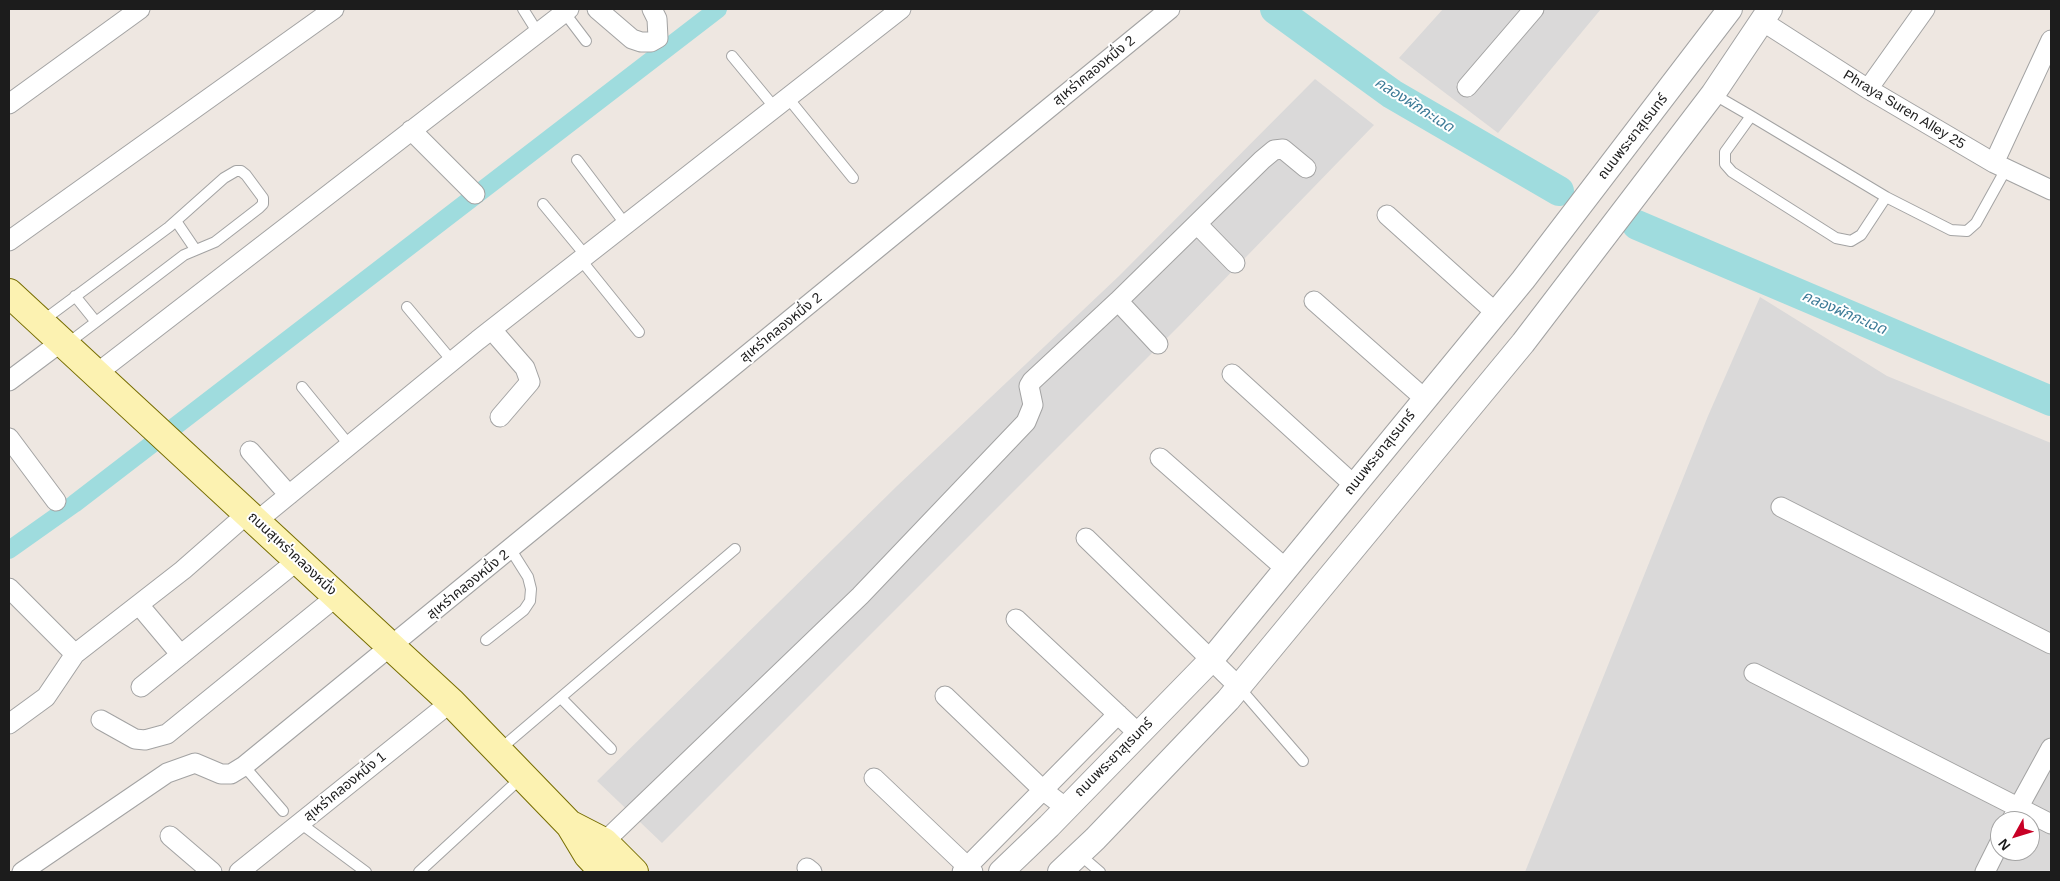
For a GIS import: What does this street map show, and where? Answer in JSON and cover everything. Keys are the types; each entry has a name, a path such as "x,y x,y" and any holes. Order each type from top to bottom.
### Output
{"main road":[{"name":"ถนนสุเหร่าคลองหนึ่ง","path":"9,293 451,702 569,824 597,860 634,872"}],"street":[{"path":"9,104 140,9"},
{"path":"9,240 334,9"},
{"path":"597,9 632,39 641,42 651,42 658,38 657,19 652,9"},
{"path":"9,724 46,697 76,654 138,604 253,517 290,495 492,330 901,9"},
{"name":"สุเหร่าคลองหนึ่ง 2","path":"22,872 167,773 195,763 221,774 231,774 244,766 392,647 1170,9"},
{"path":"1467,87 1534,9"},
{"name":"ถนนพระยาสุเรนทร์","path":"1001,872 1212,659 1496,313 1730,9"},
{"path":"1868,89 1925,9"},
{"path":"96,374 566,11"},
{"path":"1060,872 1170,762 1238,686 1523,342 1713,94 1766,15"},
{"name":"Phraya Suren Alley 25","path":"1766,15 1868,89 2000,166 2051,190"},
{"path":"2000,166 2051,40"},
{"path":"411,130 475,194"},
{"path":"597,860 860,596 1018,431 1031,413 1033,405 1029,386 1032,381 1118,301 1274,150 1284,149 1290,152 1306,168"},
{"path":"1387,215 1496,313"},
{"path":"1196,224 1234,263"},
{"path":"1118,301 1158,344"},
{"path":"1314,301 1425,399"},
{"path":"492,330 525,368 530,382 520,396 500,417"},
{"path":"9,381 63,344"},
{"path":"1232,374 1354,485"},
{"path":"9,438 56,501"},
{"path":"250,452 290,495"},
{"path":"1160,458 1286,569"},
{"path":"1780,506 2051,644"},
{"path":"1086,538 1238,686"},
{"path":"141,688 298,560"},
{"path":"9,588 76,654"},
{"path":"101,720 135,739 146,740 167,734 337,596"},
{"path":"138,604 181,655"},
{"path":"1016,619 1139,734"},
{"path":"1754,673 2009,811"},
{"path":"945,696 1044,791 1066,808"},
{"name":"สุเหร่าคลองหนึ่ง 1","path":"239,872 451,702"},
{"path":"874,778 968,871 1118,714"},
{"path":"2017,811 2051,748"},
{"path":"170,836 212,872"}],"lane":[{"path":"523,9 538,33"},
{"path":"566,11 586,41"},
{"path":"732,56 781,103 853,178"},
{"path":"1713,94 1886,197 1951,230 1967,231 1976,223 2000,166"},
{"path":"1751,116 1725,152 1725,164 1732,172 1836,238 1851,241 1861,235 1886,197"},
{"path":"577,160 626,225"},
{"path":"40,322 176,221 183,212 224,178 236,171 241,171 246,175 263,198 263,204 259,208 215,242 184,255 96,322 63,344"},
{"path":"543,204 639,332"},
{"path":"176,221 196,249"},
{"path":"75,296 96,322"},
{"path":"407,307 453,362"},
{"path":"302,387 350,446"},
{"path":"498,751 735,549"},
{"path":"486,640 524,610 530,601 531,589 528,577 510,550"},
{"path":"1238,686 1302,761"},
{"path":"560,698 611,749"},
{"path":"244,766 283,811"},
{"path":"419,872 522,776"},
{"path":"300,823 366,872"},
{"path":"1079,854 1100,872"}],"shaded area":[{"path":"1443,9 1601,9 1498,133 1399,58"},
{"path":"1315,79 1374,125 1182,323 662,843 597,781 897,486 1119,276"},
{"path":"1760,297 1887,376 2051,443 2051,872 1525,872 1708,416"}],"waterway":[{"path":"9,550 74,504 718,9"},
{"name":"คลองผักกะเฉด","path":"1275,9 1392,94 1559,191"},
{"name":"คลองผักกะเฉด","path":"1637,225 2051,401"}]}
